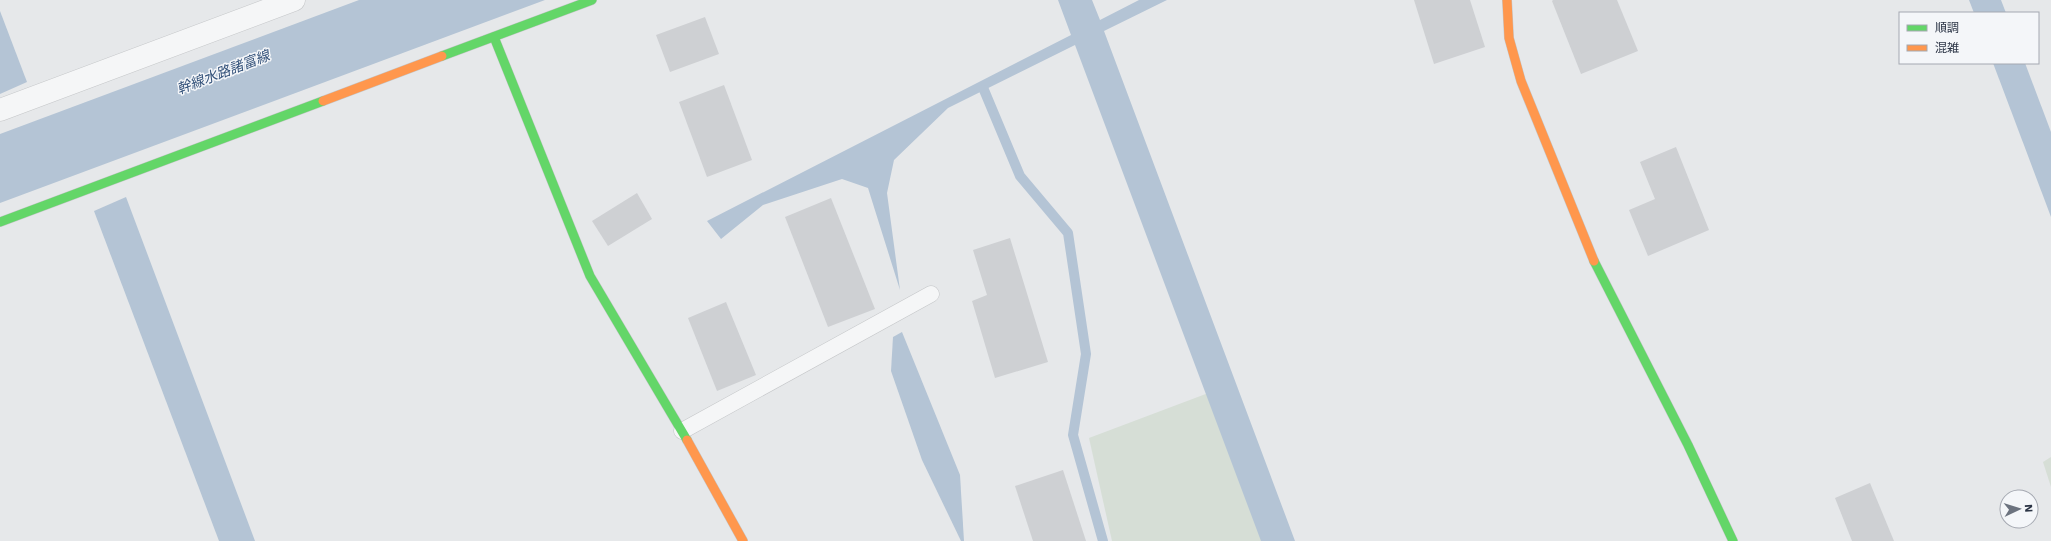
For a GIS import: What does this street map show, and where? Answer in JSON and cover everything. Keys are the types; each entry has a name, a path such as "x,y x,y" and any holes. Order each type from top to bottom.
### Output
{"street":[{"path":"0,110 294,0"},
{"path":"0,222 592,0"},
{"path":"1507,0 1509,38 1522,81 1587,246 1688,445 1733,541"},
{"path":"494,37 590,276 682,431 743,541"}],"lane":[{"path":"682,431 931,294"}],"shaded area":[{"path":"1219,389 1277,541 1112,541 1089,438"},
{"path":"2051,457 2051,487 2043,462"}],"water":[{"name":"幹線水路諸富線","path":"359,0 545,0 0,203 0,134"},
{"path":"1058,0 1092,0 1100,20 1139,0 1167,0 1104,31 1295,541 1261,541 1075,45 948,108 894,160 887,193 900,290 868,188 842,179 763,205 721,239 707,221 1071,35"},
{"path":"1969,0 2001,0 2006,12 1974,12"},
{"path":"0,11 27,82 0,94"},
{"path":"1993,64 2025,64 2051,132 2051,217"},
{"path":"126,197 255,541 219,541 94,211"},
{"path":"902,332 960,475 964,541 961,541 922,460 891,371 893,337"}],"building":[{"path":"1414,0 1470,0 1485,47 1434,64"},
{"path":"1617,0 1638,51 1581,74 1552,1"},
{"path":"705,17 719,54 670,72 656,35"},
{"path":"724,85 752,160 707,177 679,102"},
{"path":"1676,147 1709,230 1648,256 1629,210 1655,199 1640,162"},
{"path":"637,193 652,219 608,246 592,221"},
{"path":"831,198 875,309 828,327 785,217"},
{"path":"1010,238 1048,362 995,378 972,301 987,295 973,250"},
{"path":"726,302 756,375 717,391 688,318"},
{"path":"1063,470 1086,541 1033,541 1015,486"},
{"path":"1870,483 1894,541 1852,541 1835,498"}],"waterway":[{"path":"984,90 1020,176 1068,233 1086,354 1073,435 1103,541"}],"traffic: fast":[{"path":"442,56 592,0"},
{"path":"494,37 590,276 687,440"},
{"path":"0,222 323,101"},
{"path":"1594,261 1688,445 1733,541"}],"traffic: slow":[{"path":"1507,0 1509,38 1521,81 1594,261"},
{"path":"323,101 442,56"},
{"path":"687,440 743,541"}]}
